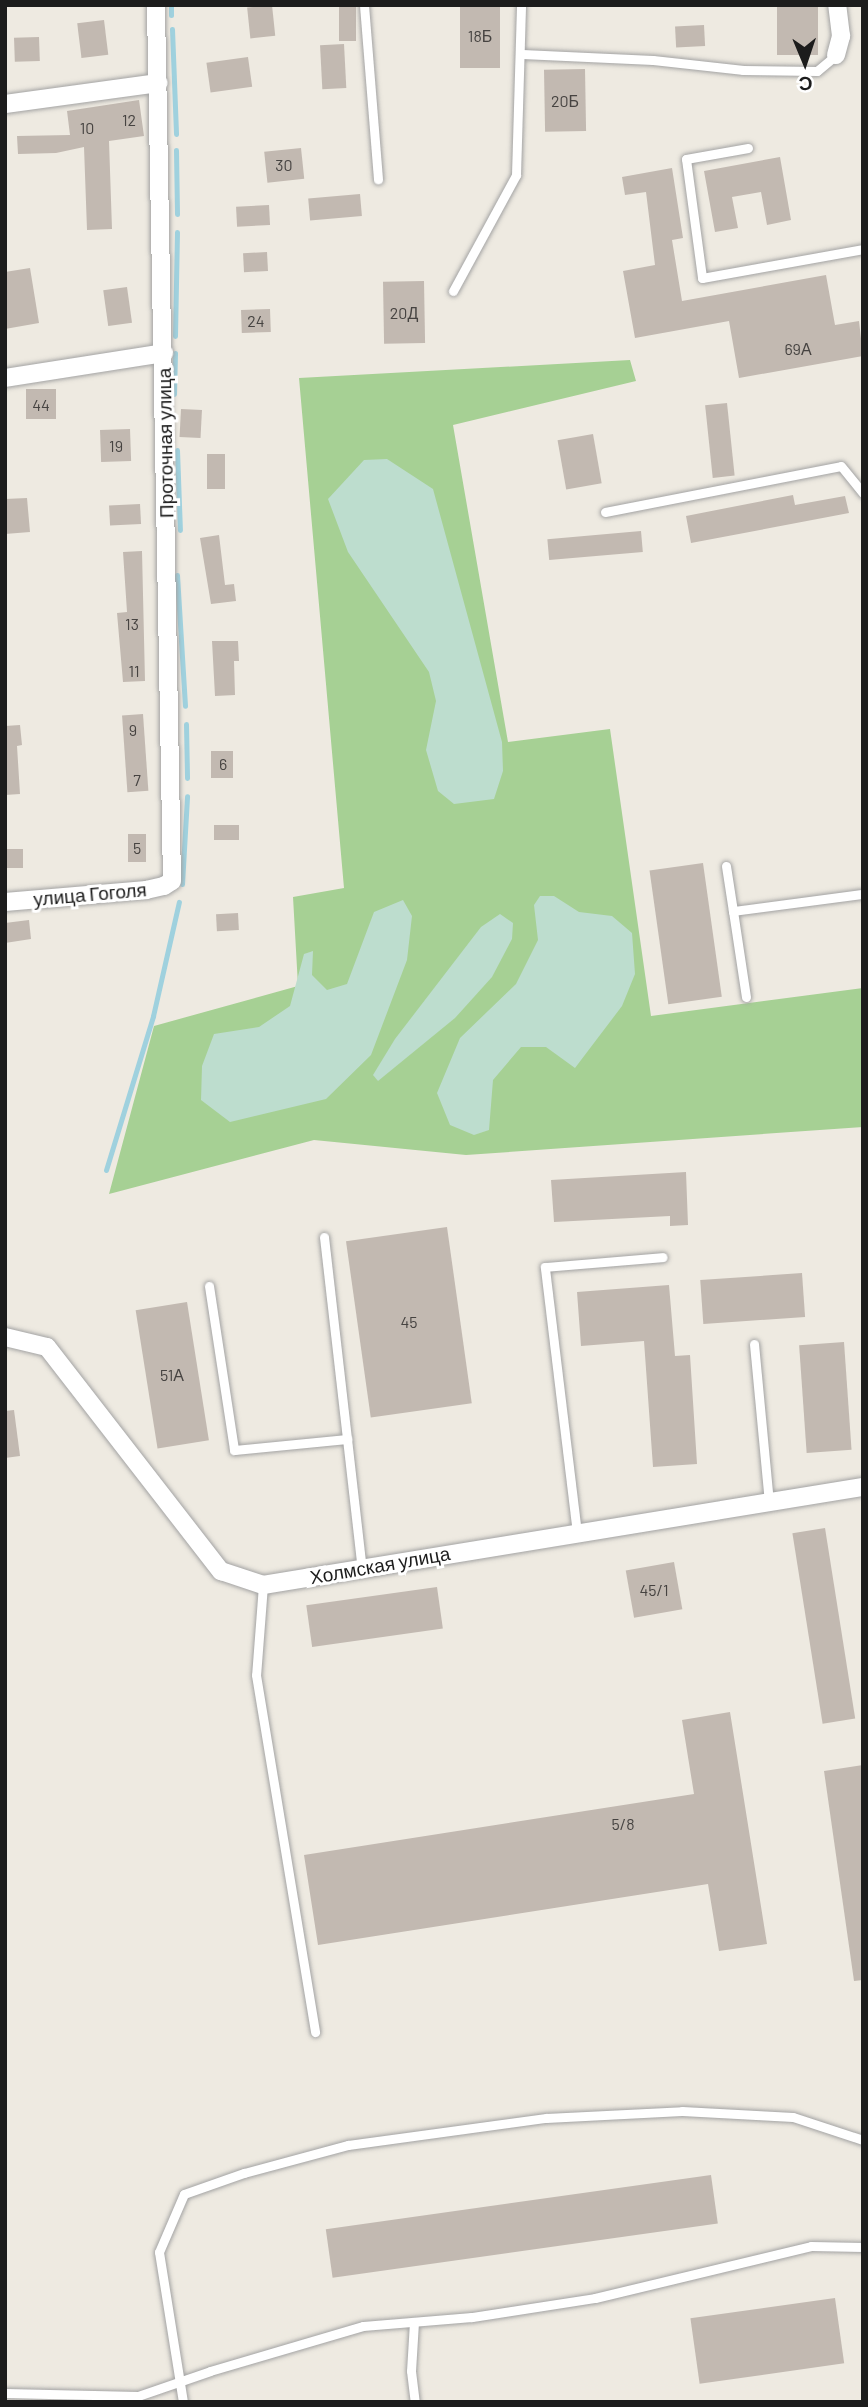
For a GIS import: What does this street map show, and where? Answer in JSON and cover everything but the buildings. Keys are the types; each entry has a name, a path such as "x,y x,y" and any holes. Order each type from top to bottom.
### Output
{"street":[{"name":"Проточная улица","path":"156,5 172,881"},
{"path":"836,55 841,36 837,5"},
{"path":"5,104 159,83"},
{"path":"5,378 164,353"},
{"name":"улица Гоголя","path":"5,902 146,890 164,886 172,881"},
{"name":"Холмская улица","path":"5,1337 47,1347 221,1571 263,1585 863,1487"}],"lane":[{"path":"364,5 378,179"},
{"path":"453,291 516,175 522,5"},
{"path":"522,54 653,60 743,70 817,71 836,55"},
{"path":"748,148 685,159 702,278 863,249"},
{"path":"605,512 841,466 863,494"},
{"path":"726,866 746,997"},
{"path":"733,911 863,894"},
{"path":"324,1237 362,1569"},
{"path":"577,1533 545,1267 663,1257"},
{"path":"209,1286 234,1450 347,1439"},
{"path":"754,1343 769,1502"},
{"path":"263,1585 256,1675 315,2032"},
{"path":"183,2402 159,2252 184,2194 244,2173 348,2145 546,2118 682,2111 793,2117 863,2140"},
{"path":"5,2393 138,2396 363,2326 472,2317 595,2298 811,2246 863,2247"},
{"path":"414,2322 411,2371 415,2402"}],"green space":[{"path":"630,360 636,381 453,425 508,742 610,729 651,1016 863,988 863,1127 466,1155 314,1140 109,1194 154,1026 298,986 293,897 344,888 299,378"},
{"path":"387,459 433,489 502,742 503,771 494,799 454,804 438,791 426,750 436,701 429,672 348,552 328,499 364,460"},
{"path":"540,896 554,896 579,912 612,916 632,933 635,974 622,1006 575,1068 546,1047 521,1047 493,1080 489,1130 474,1135 450,1125 437,1093 460,1038 516,984 538,940 534,905"},
{"path":"403,900 412,916 407,960 371,1055 326,1099 230,1122 201,1100 202,1066 214,1034 259,1027 290,1006 304,954 313,951 312,975 327,990 347,984 374,912"},
{"path":"500,914 513,923 512,939 492,977 455,1018 378,1081 373,1075 395,1039 481,927"}],"waterway":[{"path":"171,5 171,15"},
{"path":"172,29 176,134"},
{"path":"176,150 177,214"},
{"path":"175,336 177,232"},
{"path":"174,394 175,353"},
{"path":"177,450 180,530"},
{"path":"177,575 185,706"},
{"path":"186,724 187,778"},
{"path":"182,884 187,796"},
{"path":"106,1170 153,1016 179,902"}]}
